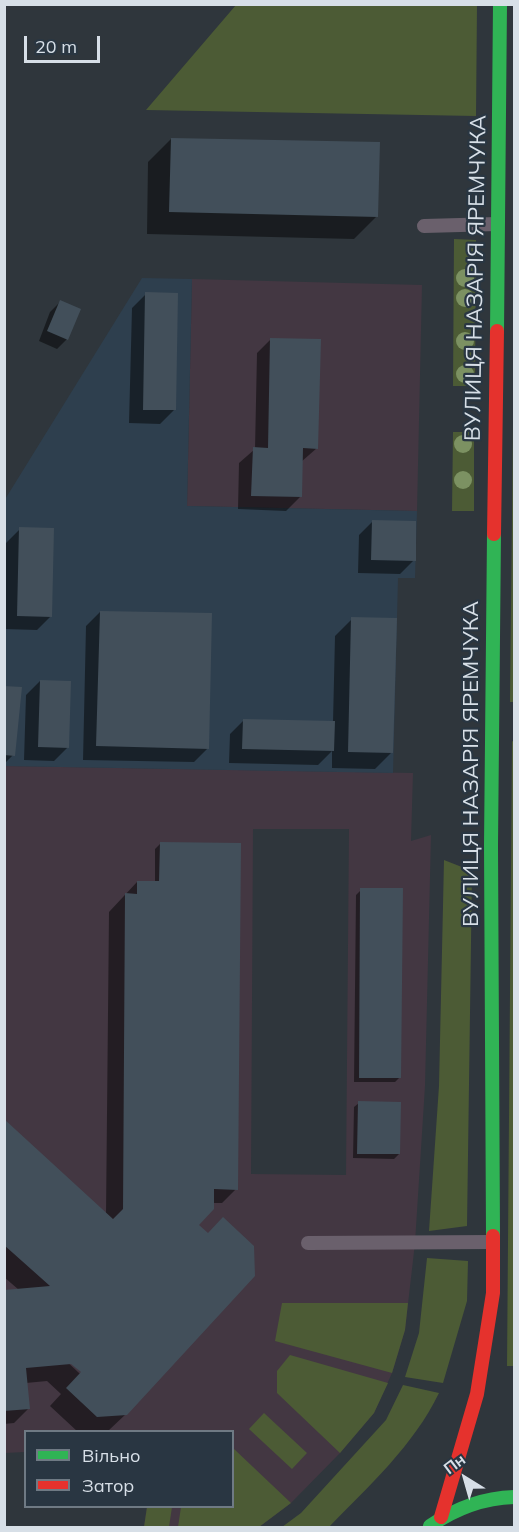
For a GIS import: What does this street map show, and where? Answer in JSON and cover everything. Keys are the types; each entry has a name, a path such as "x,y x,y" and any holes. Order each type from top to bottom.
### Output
{"street":[{"name":"ВУЛИЦЯ НАЗАРІЯ ЯРЕМЧУКА","path":"441,1517 477,1394 493,1293 490,845 498,719 497,224 500,4"},
{"path":"429,1527 441,1517 471,1504 514,1497"}],"lane":[{"path":"424,226 497,224"},
{"path":"308,1243 493,1242"}],"shaded area":[{"path":"142,278 192,279 187,506 417,511 415,578 398,578 393,773 5,766 4,501"},
{"path":"192,279 422,285 417,511 187,506"},
{"path":"5,766 413,773 411,841 431,835 425,1086 415,1243 405,1330 392,1373 374,1413 340,1453 291,1503 259,1527 144,1527 147,1508 234,1508 234,1430 24,1430 24,1452 5,1453","holes":["253,829 349,829 346,1175 251,1174"]}],"green space":[{"path":"236,5 477,5 476,116 146,110"},
{"path":"454,239 476,240 475,386 453,386"},
{"path":"514,327 514,702 510,702"},
{"path":"453,432 474,432 474,511 452,511"},
{"path":"512,741 514,742 514,1366 507,1366"},
{"path":"444,860 472,871 467,1226 429,1231 439,1086"},
{"path":"427,1258 468,1261 467,1301 443,1383 405,1377 419,1333"},
{"path":"282,1303 408,1303 405,1330 392,1373 275,1341"},
{"path":"290,1355 388,1383 374,1413 340,1453 277,1393 277,1371"},
{"path":"403,1385 439,1393 417,1430 390,1464 329,1527 282,1527 301,1513 386,1420"},
{"path":"264,1413 307,1453 292,1469 249,1429"},
{"path":"234,1449 291,1503 259,1527 178,1527 181,1508 234,1508"},
{"path":"147,1508 172,1508 169,1527 144,1527"}],"building":[{"path":"171,138 380,142 378,217 169,212"},
{"path":"145,292 178,293 176,410 143,410"},
{"path":"60,300 81,309 68,340 47,331"},
{"path":"270,338 321,339 318,449 303,448 302,497 251,496 253,447 268,448"},
{"path":"372,520 416,521 416,561 371,560"},
{"path":"19,527 54,528 52,617 17,616"},
{"path":"100,611 212,613 209,749 96,746"},
{"path":"351,617 397,618 393,753 348,752"},
{"path":"40,680 71,681 69,748 38,747"},
{"path":"4,686 22,687 15,756 4,755"},
{"path":"243,719 335,721 334,751 242,749"},
{"path":"160,842 241,843 238,1190 214,1189 214,1209 199,1225 208,1233 223,1217 254,1246 255,1276 127,1415 97,1417 66,1388 81,1372 71,1364 26,1368 30,1409 4,1411 4,1290 50,1286 4,1245 4,1119 113,1219 123,1209 125,893 137,894 137,881 159,881"},
{"path":"360,888 403,888 401,1078 359,1078"},
{"path":"358,1101 401,1102 400,1154 357,1154"}],"traffic: fast":[{"path":"497,331 500,4"},
{"path":"493,1236 491,845 494,534"},
{"path":"430,1526 470,1505 491,1499 514,1497"}],"traffic: jam":[{"path":"494,534 497,331"},
{"path":"441,1517 477,1394 493,1293 493,1236"}]}
